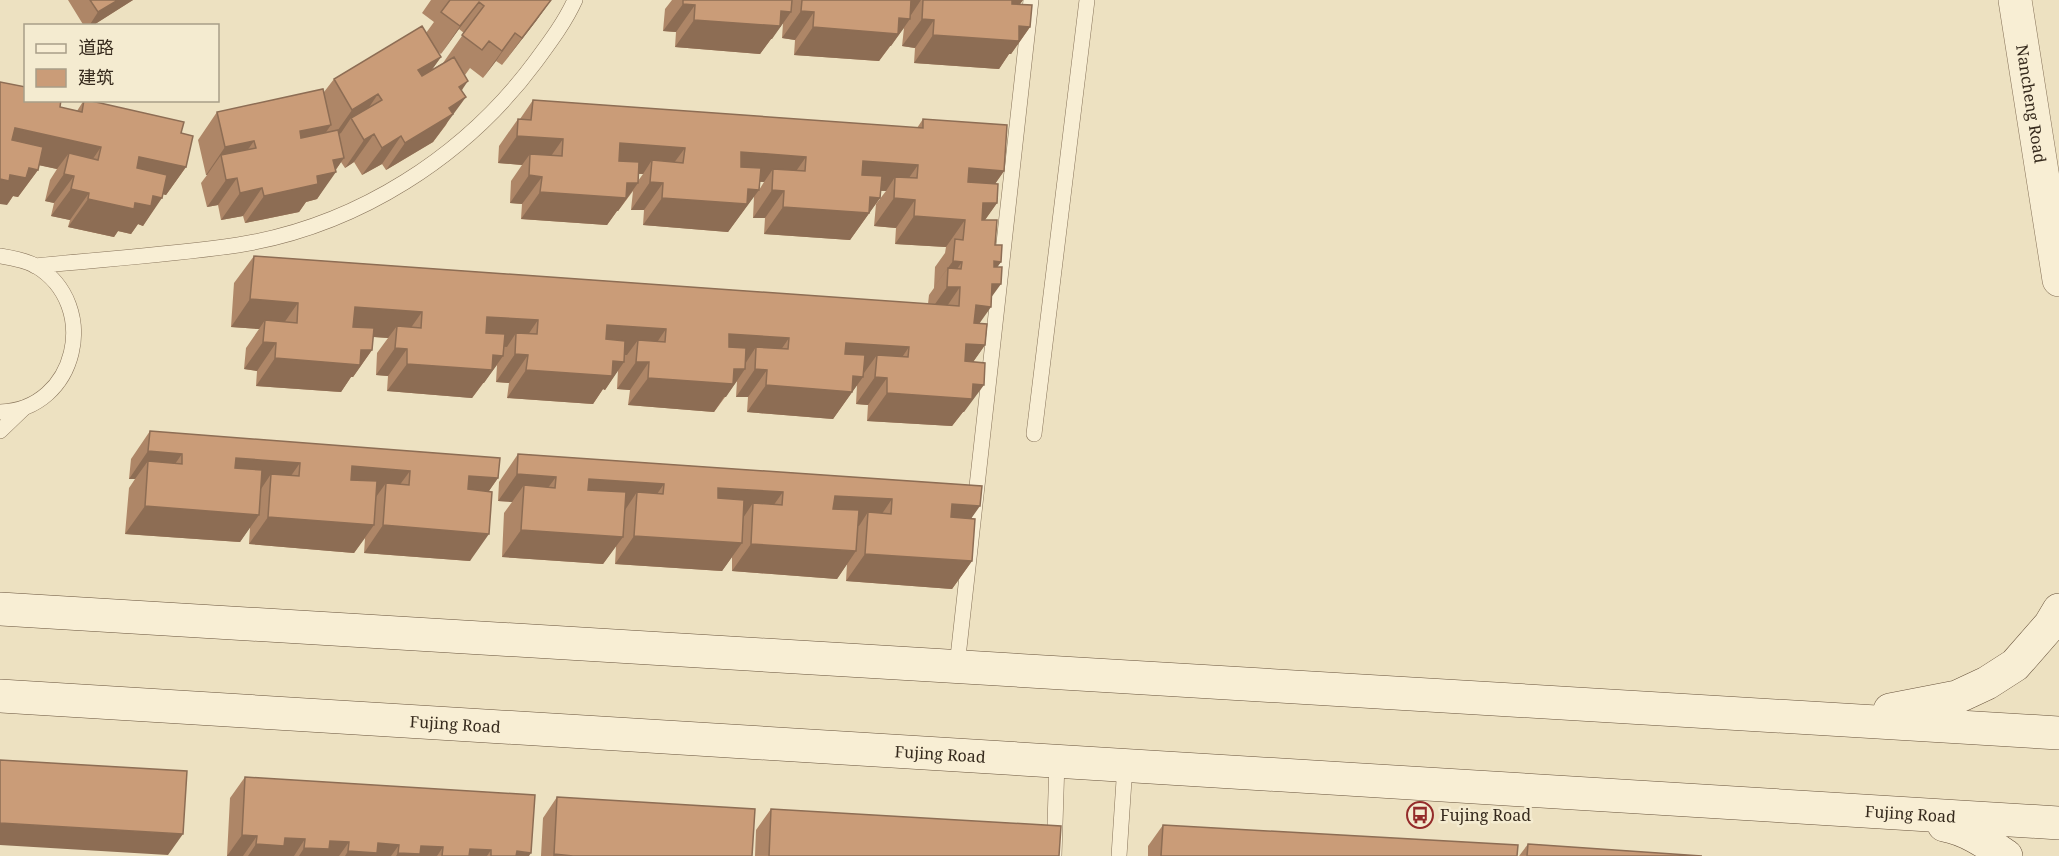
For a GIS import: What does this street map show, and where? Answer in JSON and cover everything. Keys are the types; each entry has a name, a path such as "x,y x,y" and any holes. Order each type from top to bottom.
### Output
{"main road":[{"name":"Nancheng Road","path":"2015,0 2059,280"},
{"path":"0,609 2059,733"},
{"path":"1838,718 1957,697 1987,683 2015,665 2050,625 2059,610"},
{"name":"Fujing Road","path":"0,696 2059,823"},
{"path":"1875,812 1954,827 1984,841 2006,856"}],"lane":[{"path":"35,266 239,244 285,234 330,219 373,200 424,170 453,149 488,118 520,83 548,46 575,0"},
{"path":"957,666 1031,0"},
{"path":"1034,434 1087,0"},
{"path":"0,256 35,266 51,278 63,294 71,313 74,333 72,353 64,372 47,393 24,407 0,431"},
{"path":"0,412 24,407"},
{"path":"1054,856 1057,761"},
{"path":"1119,856 1125,765"}],"building":[{"path":"90,0 118,0 98,12"},
{"path":"450,0 551,0 522,38 515,33 502,51 489,41 482,50 462,35 484,6 479,2 460,26 441,12"},
{"path":"683,0 792,0 791,12 781,11 780,26 694,20 695,5 683,4"},
{"path":"802,0 911,0 910,19 899,18 898,34 813,27 814,12 801,11"},
{"path":"923,0 1012,0 1012,4 1032,5 1030,27 1019,26 1019,41 933,35 934,20 922,19"},
{"path":"422,26 441,57 418,70 422,76 454,57 468,81 459,87 466,97 449,108 453,114 405,143 401,136 382,148 374,134 364,140 351,118 382,100 378,94 352,110 334,79"},
{"path":"0,82 24,87 24,102 61,102 60,107 82,112 84,102 96,102 184,122 181,133 193,136 186,167 139,157 137,168 167,175 162,198 153,196 151,206 135,203 134,209 88,199 89,193 71,189 74,176 64,174 69,153 98,160 101,147 15,128 12,140 43,147 38,170 29,168 26,178 10,175 9,181 0,179"},
{"path":"323,89 331,125 300,131 301,138 338,130 344,158 333,160 336,172 317,176 318,184 264,196 262,188 240,193 237,178 226,180 221,155 256,148 254,141 225,147 217,112"},
{"path":"533,100 923,128 923,119 1007,125 1004,171 969,168 968,182 998,184 997,203 983,203 982,220 997,220 995,245 1002,245 1001,262 994,261 994,267 1002,267 1001,284 992,284 991,307 976,305 974,323 987,324 985,345 966,344 965,361 985,363 984,385 973,384 972,399 887,393 887,378 875,377 877,355 908,357 909,347 846,343 845,354 865,355 863,377 853,376 852,392 766,385 767,370 755,369 756,347 788,349 789,338 729,334 729,347 746,348 745,369 734,369 733,384 648,378 649,362 636,362 638,340 665,342 666,329 607,325 606,339 625,341 624,362 613,361 612,376 526,370 528,355 515,354 516,333 537,334 538,320 487,317 486,333 505,334 503,356 493,355 492,370 407,364 407,349 395,348 397,326 421,328 422,312 355,307 353,327 374,328 372,350 361,350 360,365 275,358 276,343 263,342 265,320 297,323 298,303 250,299 254,256 959,306 960,287 947,287 948,268 961,269 962,262 953,261 955,239 963,240 965,220 914,216 915,200 894,198 895,177 917,178 918,165 863,161 862,175 882,176 880,198 870,197 869,213 783,207 784,191 772,190 773,169 805,171 806,157 741,152 741,167 761,168 759,190 748,189 747,204 662,198 663,183 650,182 652,160 683,163 685,148 620,143 619,161 639,162 638,183 627,183 626,198 540,192 542,177 529,175 530,154 562,156 563,139 517,136 518,119 531,120"},
{"path":"150,431 500,458 498,478 469,476 468,489 492,492 489,534 383,525 386,483 409,485 410,471 352,466 351,480 377,481 374,525 268,517 271,474 299,476 300,463 236,458 235,468 262,470 259,515 145,506 148,461 182,464 182,454 148,451"},
{"path":"518,454 982,486 980,506 952,504 951,517 975,519 972,561 865,554 868,512 891,514 892,499 835,496 833,509 859,510 856,551 751,544 753,503 782,505 783,492 718,488 718,498 744,500 742,543 634,536 637,492 663,494 664,484 589,479 588,490 626,492 623,537 521,530 524,485 555,488 556,477 517,474"},
{"path":"0,760 187,771 183,834 0,823"},
{"path":"245,777 535,795 531,853 517,851 516,856 491,856 491,850 470,849 469,856 442,856 443,847 421,846 420,854 398,853 399,845 378,843 377,853 348,851 349,842 330,841 329,849 304,848 305,839 285,838 284,846 256,844 257,836 242,835"},
{"path":"557,797 755,809 752,856 573,856 554,854"},
{"path":"771,809 1061,826 1059,856 769,856"},
{"path":"1163,825 1518,845 1517,856 1161,856"},
{"path":"1528,844 1702,856 1527,856"}],"place":[{"name":"Fujing Road","path":"1420,815"}]}
